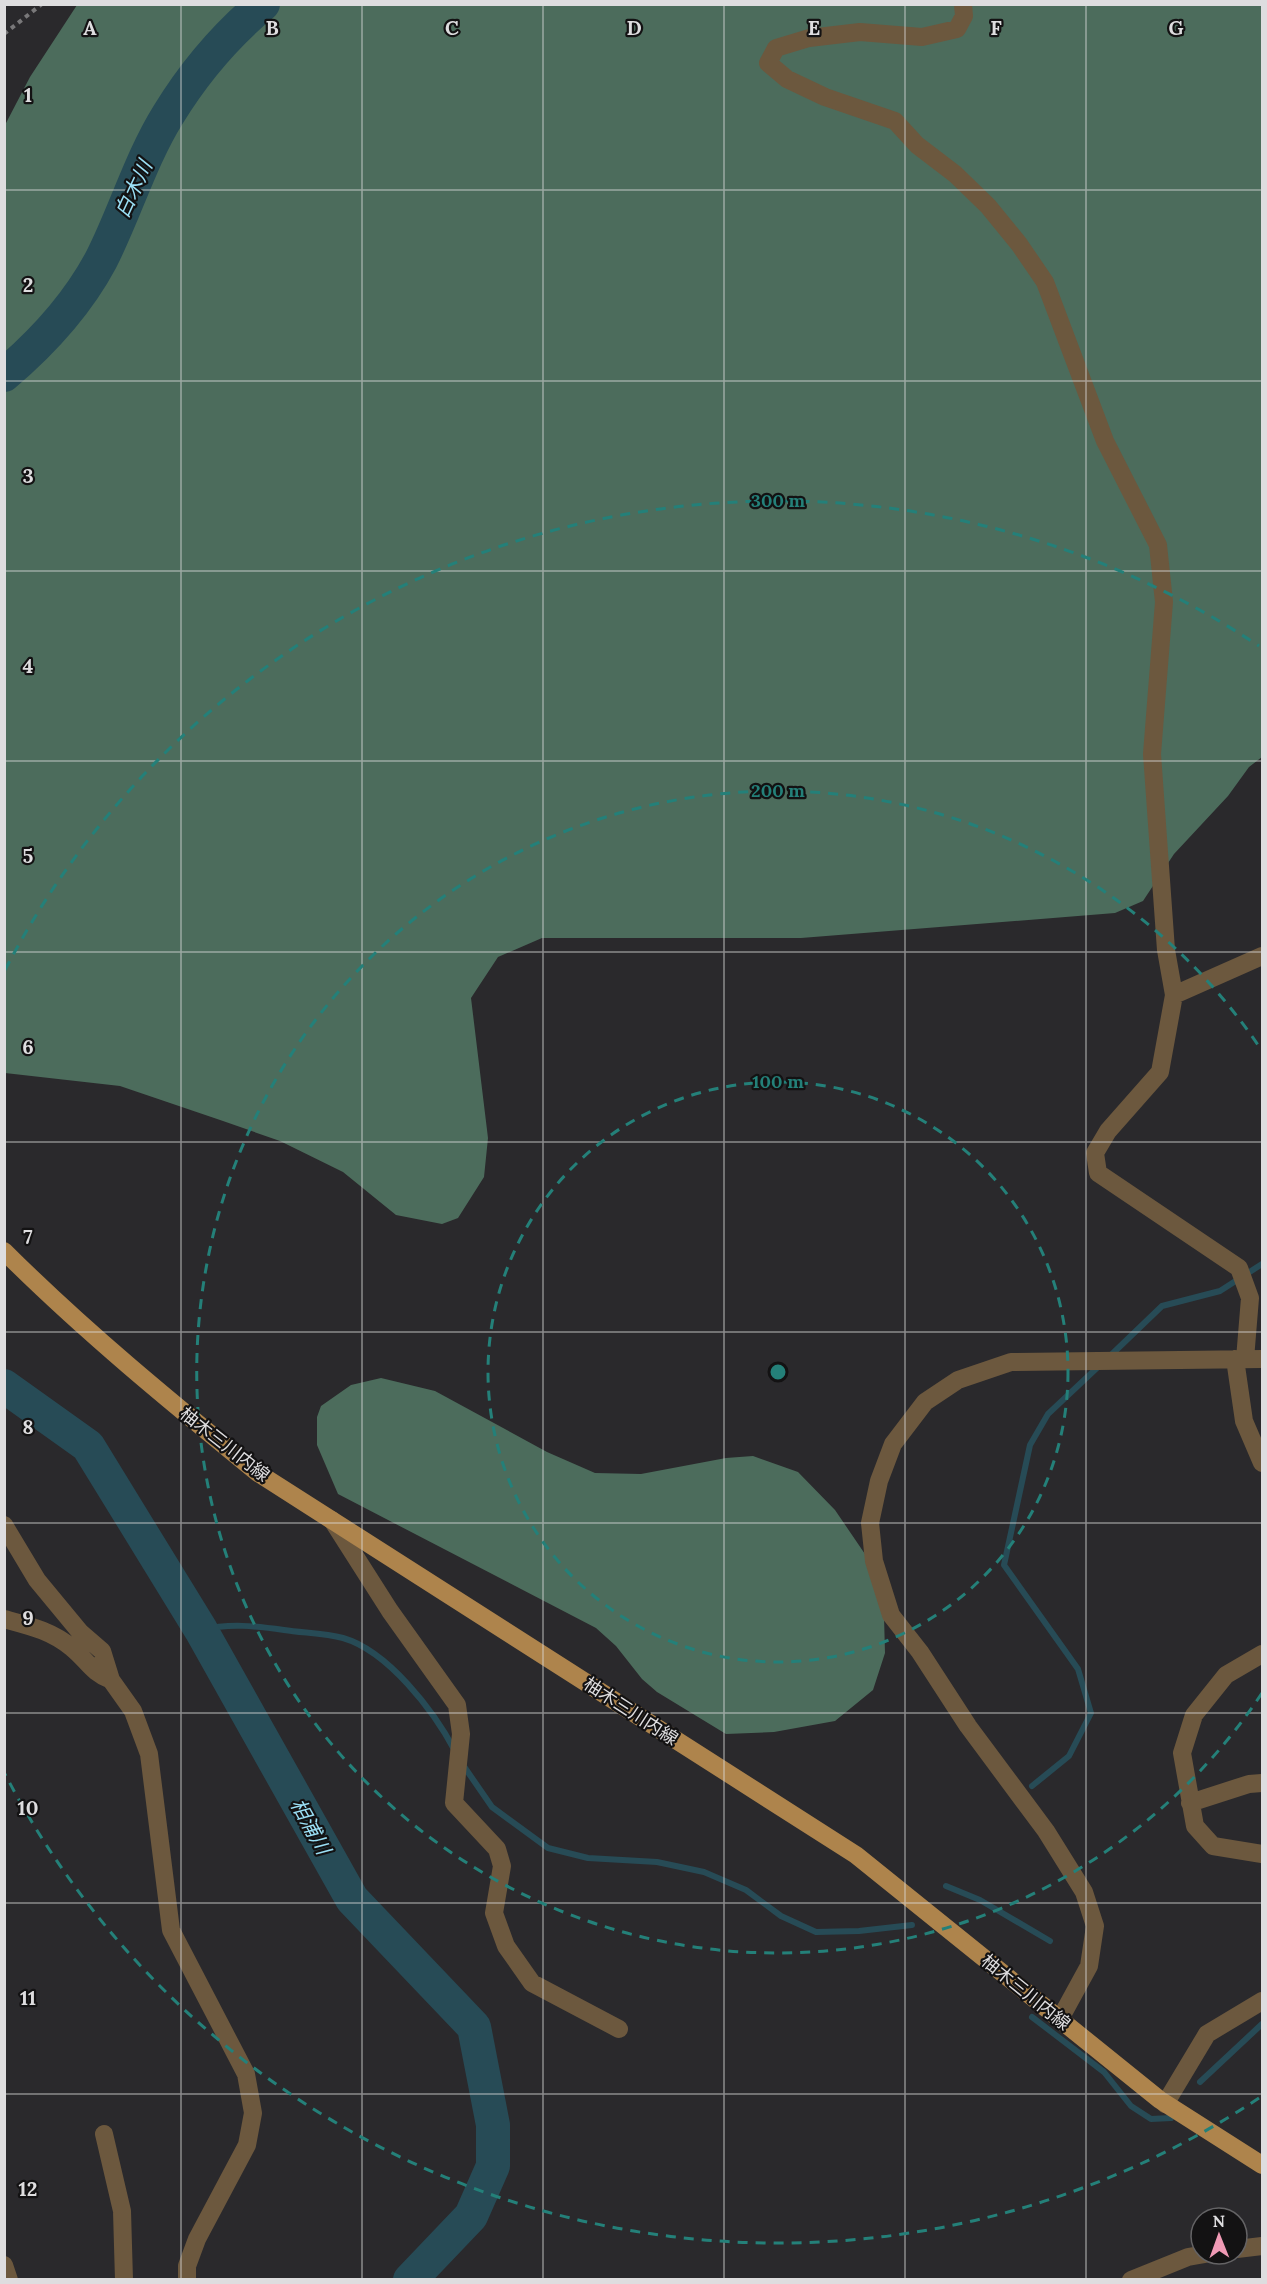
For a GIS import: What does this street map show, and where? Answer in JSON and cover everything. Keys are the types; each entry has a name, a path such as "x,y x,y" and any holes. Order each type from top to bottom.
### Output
{"main road":[{"name":"柚木三川内線","path":"4,1251 38,1285 170,1401 258,1473 856,1855 1165,2104 1263,2165"}],"street":[{"path":"963,4 964,16 957,29 922,37 860,32 809,38 776,48 768,63 787,79 825,97 895,121 917,145 955,174 988,206 1019,244 1045,282 1105,441 1158,545 1164,602 1152,754 1166,950 1174,995 1160,1072 1103,1138 1095,1153 1098,1173 1239,1268 1250,1298 1244,1421 1263,1462"},
{"path":"1174,995 1263,956"},
{"path":"1060,2019 1089,1966 1095,1926 1084,1892 1047,1831 968,1726 920,1652 891,1615 874,1561 870,1523 879,1481 893,1444 925,1402 958,1380 1011,1362 1248,1359"},
{"path":"332,1520 390,1611 457,1704 461,1734 454,1803 497,1849 502,1866 494,1913 506,1946 532,1983 619,2029"},
{"path":"4,1525 37,1580 80,1632 102,1651 111,1680 133,1711 149,1754 171,1930 246,2074 254,2113 247,2145 197,2239 187,2266 187,2280"},
{"path":"4,1619 44,1630 73,1649 95,1673 111,1680"},
{"path":"1263,1654 1226,1675 1194,1715 1182,1753 1195,1826 1212,1846 1263,1854"},
{"path":"1190,1803 1249,1784 1263,1783"},
{"path":"1165,2104 1207,2034 1263,2001"},
{"path":"104,2134 122,2211 124,2280"},
{"path":"1131,2280 1189,2257"},
{"path":"4,2265 9,2280"}],"path":[{"path":"4,34 42,4"}],"green space":[{"path":"77,5 1262,5 1262,757 1249,767 1228,796 1174,854 1143,901 1115,913 801,938 542,938 498,957 471,998 488,1138 484,1177 458,1218 442,1224 396,1215 343,1172 280,1141 223,1121 120,1086 5,1073 5,125 30,77"},
{"path":"381,1378 435,1391 547,1452 595,1473 641,1474 726,1458 753,1456 798,1472 835,1510 867,1557 884,1616 885,1653 873,1690 835,1721 774,1732 726,1734 657,1692 642,1679 616,1646 596,1628 338,1494 317,1445 317,1417 321,1406 351,1385"}],"waterway":[{"name":"白木川","path":"4,375 46,336 92,277 118,224 149,150 168,115 211,56 263,4"},
{"path":"1110,1356 1162,1306 1220,1291 1262,1264"},
{"path":"1032,1786 1069,1756 1091,1713 1078,1669 1004,1565 1030,1445 1048,1414 1100,1365"},
{"name":"相浦川","path":"4,1386 88,1446 201,1630 352,1899 474,2027 493,2125 493,2166 471,2216 410,2280"},
{"path":"201,1630 232,1626 263,1627 336,1636 360,1645 377,1656 408,1684 435,1718 455,1751"},
{"path":"463,1765 492,1807 548,1848 588,1858 657,1862 704,1872 746,1890 781,1916 816,1932 859,1931 912,1925"},
{"path":"946,1886 980,1900 1050,1941"},
{"path":"1032,2017 1104,2072 1131,2106 1151,2119 1171,2118"},
{"path":"1200,2082 1262,2024"}]}
